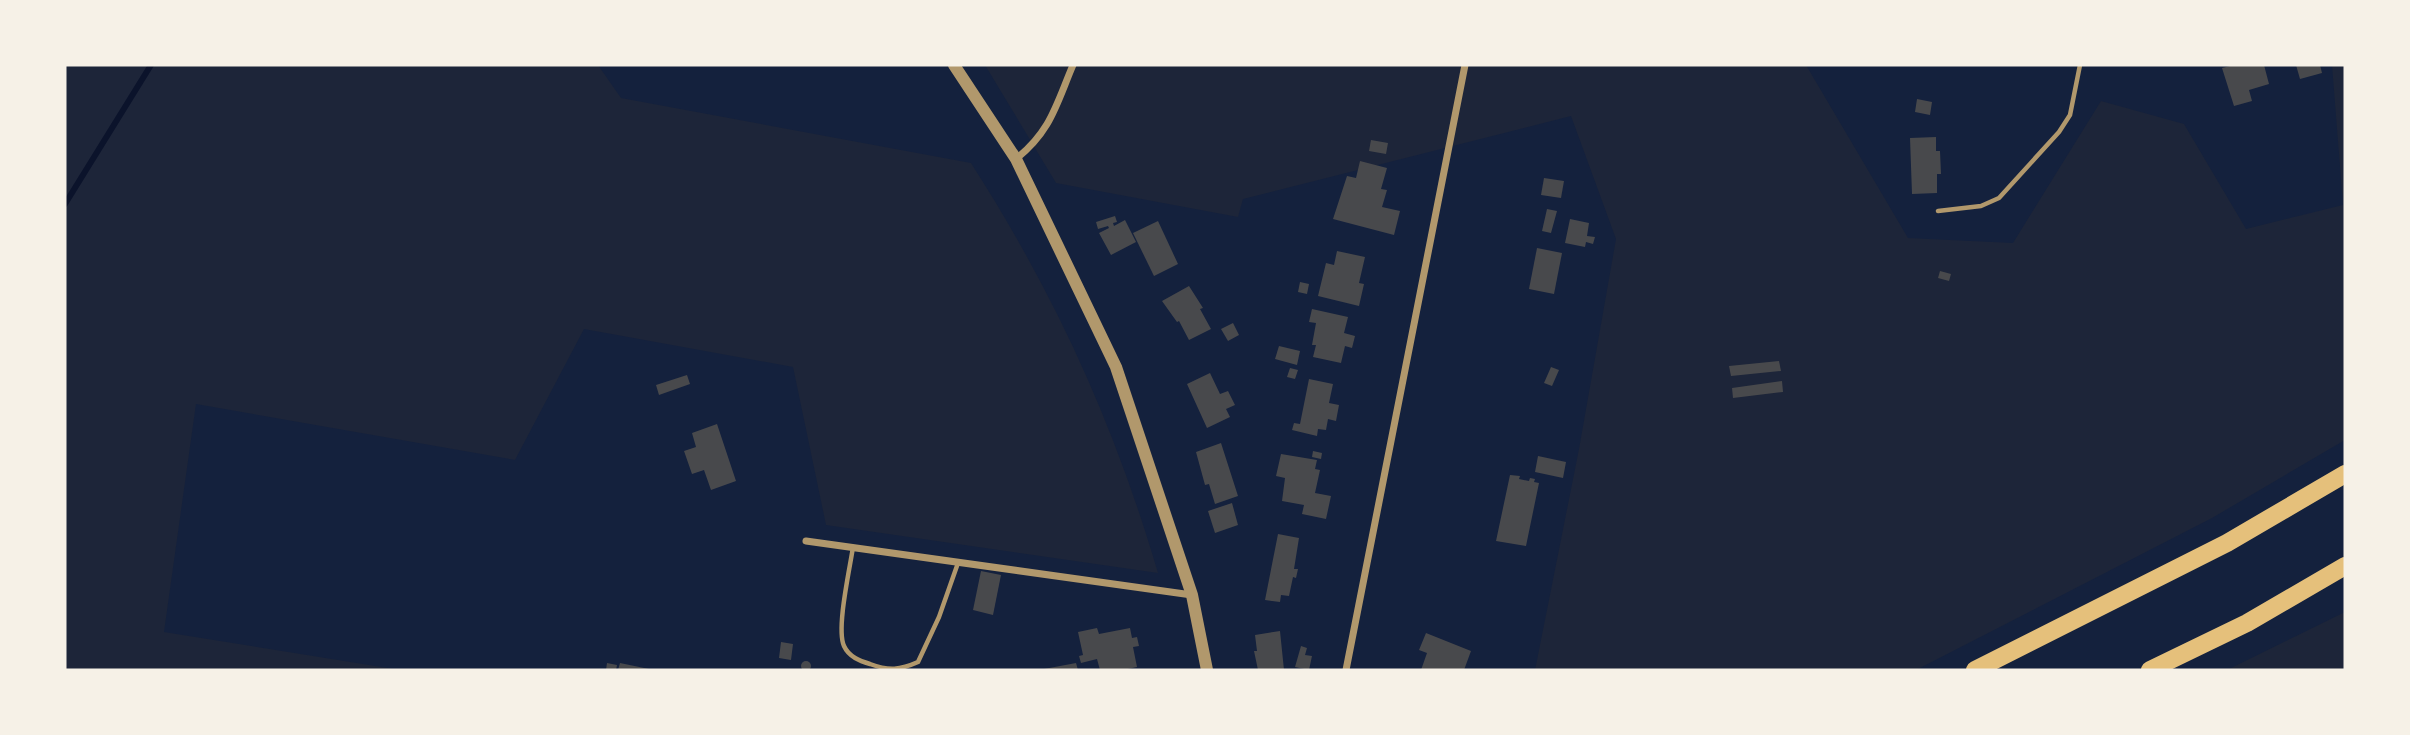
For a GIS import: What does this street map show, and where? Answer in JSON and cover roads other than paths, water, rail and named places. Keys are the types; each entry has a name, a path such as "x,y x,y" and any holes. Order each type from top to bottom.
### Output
{"highway":[{"path":"1975,670 2227,543 2345,474"},
{"path":"2150,670 2247,623 2345,566"}],"street":[{"path":"954,65 1016,159 1116,367 1192,595 1207,670"},
{"path":"1016,159 1035,144 1047,127 1073,65"},
{"path":"1346,670 1465,65"},
{"path":"806,541 1192,595"}],"lane":[{"path":"1938,211 1981,206 1999,198 2059,132 2070,115 2080,65"},
{"path":"853,547 841,628 844,646 855,659 881,668 900,670 918,662 939,617 958,562"}],"waterway":[{"path":"65,204 151,65"}]}
